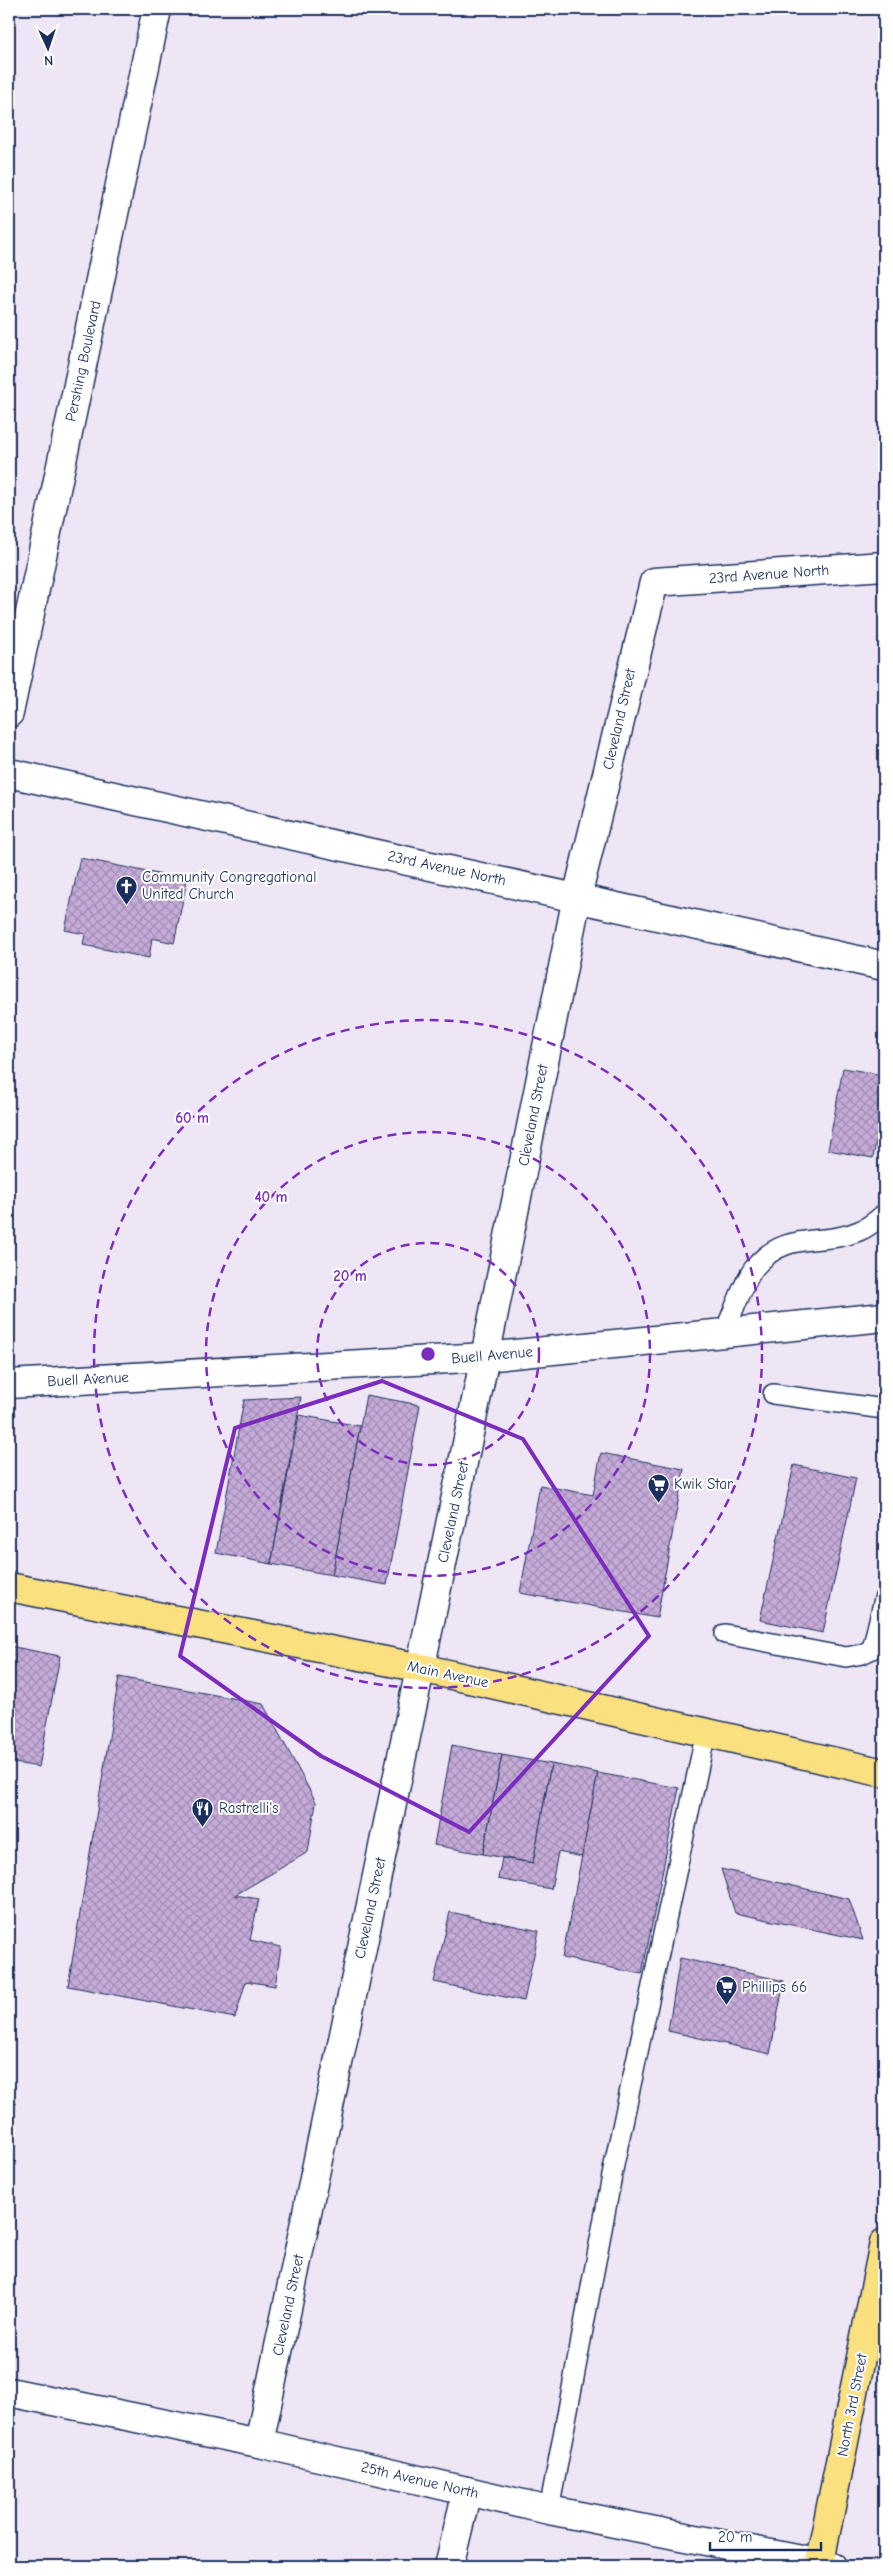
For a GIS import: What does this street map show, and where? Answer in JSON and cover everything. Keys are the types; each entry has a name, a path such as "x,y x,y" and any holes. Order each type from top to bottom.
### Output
{"main road":[{"name":"Main Avenue","path":"9,1587 421,1668 884,1773"},
{"name":"North 3rd Street","path":"824,2565 884,2243"}],"street":[{"name":"Pershing Boulevard","path":"9,713 157,9"},
{"name":"23rd Avenue North","path":"654,582 884,566"},
{"name":"Cleveland Street","path":"259,2443 485,1357 577,897 654,582"},
{"name":"23rd Avenue North","path":"9,773 884,966"},
{"name":"Buell Avenue","path":"9,1384 485,1357 884,1318"},
{"name":"25th Avenue North","path":"9,2392 259,2443 549,2510 824,2565"},
{"path":"449,2566 467,2490"}],"lane":[{"path":"724,1333 754,1268 779,1246 798,1241 857,1232 872,1225 884,1214"},
{"path":"774,1394 884,1403"},
{"path":"726,1634 846,1657 862,1654 872,1649 884,1599"},
{"path":"549,2510 615,2160 706,1732"}],"highlighted area":[{"path":"382,1381 523,1439 649,1636 469,1832 321,1756 180,1656 235,1428"}],"building":[{"name":"Community Congregational United Church","path":"80,858 187,880 174,943 152,938 149,958 83,945 85,934 65,930"},
{"path":"843,1068 884,1075 884,1098 873,1158 828,1150"},
{"path":"366,1395 420,1405 387,1585 332,1575"},
{"path":"301,1397 271,1564 216,1553 244,1400"},
{"path":"299,1415 360,1426 332,1575 271,1564"},
{"path":"601,1453 684,1469 657,1618 520,1593 540,1485 593,1495"},
{"path":"794,1465 856,1478 823,1633 760,1620"},
{"path":"9,1646 60,1656 39,1767 9,1762"},
{"name":"Rastrelli's","path":"119,1677 263,1704 316,1802 308,1852 235,1895 259,1899 250,1940 281,1947 275,1986 246,1981 235,2018 68,1986"},
{"path":"452,1745 502,1755 483,1854 434,1845"},
{"path":"502,1755 551,1764 533,1863 483,1854"},
{"path":"551,1764 598,1773 582,1857 558,1852 551,1889 498,1879 502,1858 533,1863"},
{"path":"598,1773 679,1788 642,1974 562,1958"},
{"path":"721,1869 849,1899 863,1940 735,1913"},
{"path":"450,1912 539,1931 524,2001 434,1982"},
{"name":"Phillips 66","path":"680,1958 784,1981 770,2054 668,2031"}],"place":[{"name":"Community Congregational United Church","path":"126,905"},
{"name":"Kwik Star","path":"658,1503"},
{"name":"Rastrelli's","path":"203,1827"},
{"name":"Phillips 66","path":"726,2006"}]}
